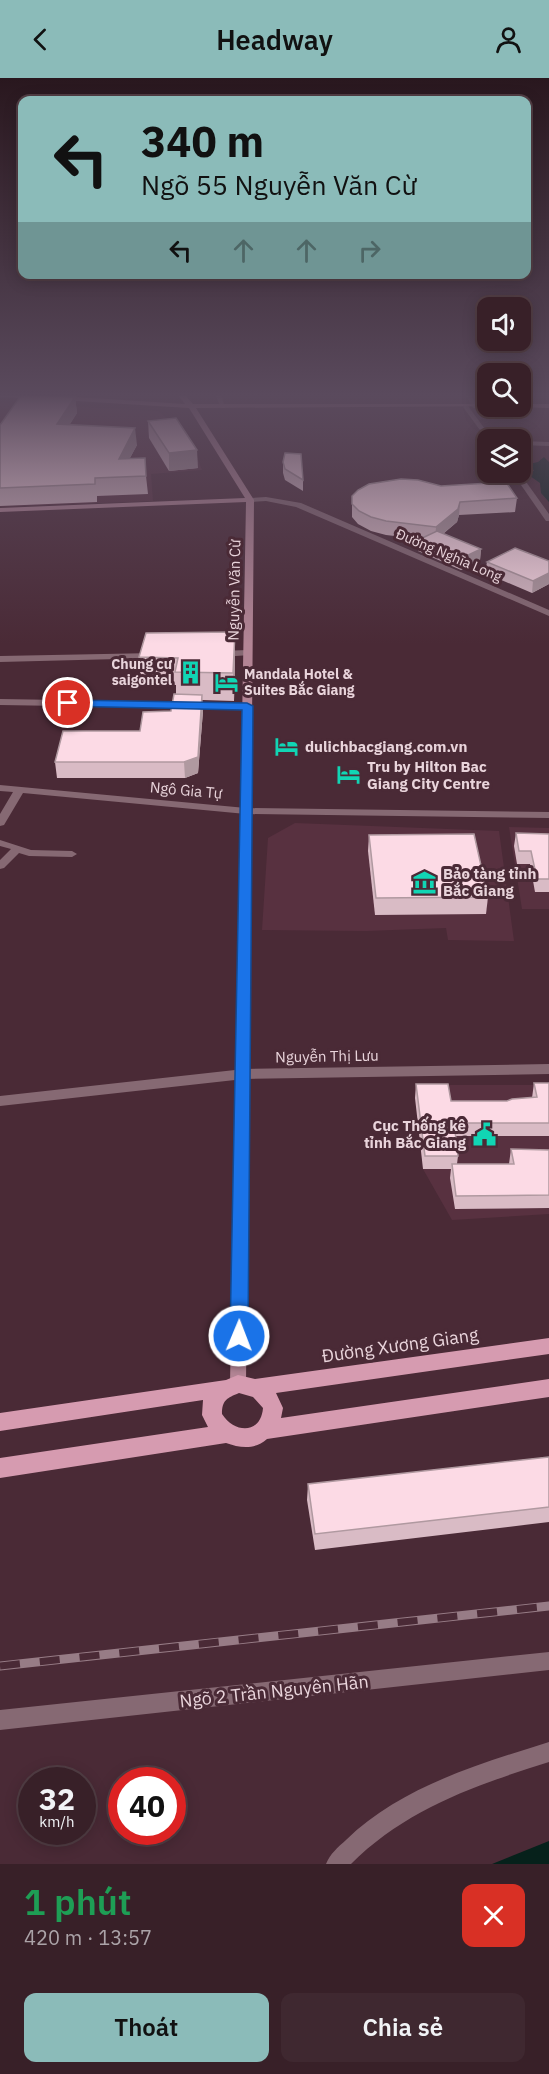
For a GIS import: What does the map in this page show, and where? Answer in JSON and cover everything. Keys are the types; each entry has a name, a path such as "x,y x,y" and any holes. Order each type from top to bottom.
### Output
{"main road":[{"name":"Đường Xương Giang","path":"0,1422 549,1346"},
{"path":"225,1434 213,1420 211,1411 218,1395 240,1387 269,1399 272,1415 264,1430"},
{"path":"0,1468 225,1434 245,1438 264,1430 549,1388"}],"street":[{"path":"0,510 250,500 236,477"},
{"path":"522,483 549,519"},
{"name":"Đường Nghĩa Long","path":"250,500 266,499 298,505 549,613"},
{"name":"Nguyễn Văn Cừ","path":"240,1387 250,500"},
{"path":"535,607 549,599"},
{"path":"215,654 248,653"},
{"path":"0,659 171,655"},
{"path":"0,702 247,706"},
{"name":"Ngô Gia Tự","path":"0,788 246,811 549,815"},
{"path":"0,823 20,790"},
{"path":"0,843 29,853 72,854"},
{"path":"0,866 18,848"},
{"name":"Nguyễn Thị Lưu","path":"0,1101 244,1074 549,1069"},
{"name":"Ngõ 2 Trần Nguyên Hãn","path":"0,1720 549,1661"},
{"path":"336,1864 355,1843 417,1800 471,1776 549,1752"}],"shaded area":[{"path":"0,477 151,477 153,501 0,507"},
{"path":"532,477 549,477 549,502 541,493 540,483"},
{"path":"295,823 499,831 514,941 448,940 446,928 366,931 262,930 268,838"},
{"path":"509,827 549,828 549,909 522,909"},
{"name":"Cục Thống kê tỉnh Bắc Giang","path":"415,1085 549,1085 549,1214 452,1220 423,1169"},
{"path":"549,1841 549,1864 492,1864"}],"building":[{"path":"0,477 112,477 95,478 95,484 0,488"},
{"path":"401,479 418,480 441,486 507,483 517,498 460,502 458,509 436,527 386,521 359,511 352,504 352,496 369,484"},
{"path":"437,531 481,549 462,558 418,540"},
{"path":"515,548 549,561 549,573 533,581 487,562"},
{"path":"235,632 233,673 175,672 178,658 139,657 146,633"},
{"path":"174,694 202,695 198,757 184,762 55,762 63,731 140,731 143,712 171,711"},
{"path":"516,833 549,834 549,879 537,879 531,851 519,851"},
{"name":"Bảo tàng tỉnh Bắc Giang","path":"474,834 488,897 376,898 369,835"},
{"path":"534,1083 549,1083 549,1123 454,1123 458,1156 425,1156 416,1084 448,1084 451,1101 507,1101 537,1097"},
{"path":"511,1149 549,1150 549,1195 456,1196 452,1164 514,1164"},
{"path":"549,1457 549,1507 315,1534 308,1484"}],"railway":[{"path":"0,1666 549,1606"}],"place":[{"name":"Chung cư saigontel","path":"190,672"},
{"name":"Mandala Hotel & Suites Bắc Giang","path":"226,682"},
{"name":"dulichbacgiang.com.vn","path":"287,746"},
{"name":"Tru by Hilton Bac Giang City Centre","path":"349,775"},
{"name":"Bảo tàng tỉnh Bắc Giang","path":"425,882"},
{"name":"Cục Thống kê tỉnh Bắc Giang","path":"484,1134"}],"route":[{"path":"68,703 247,706 239,1336"}]}
